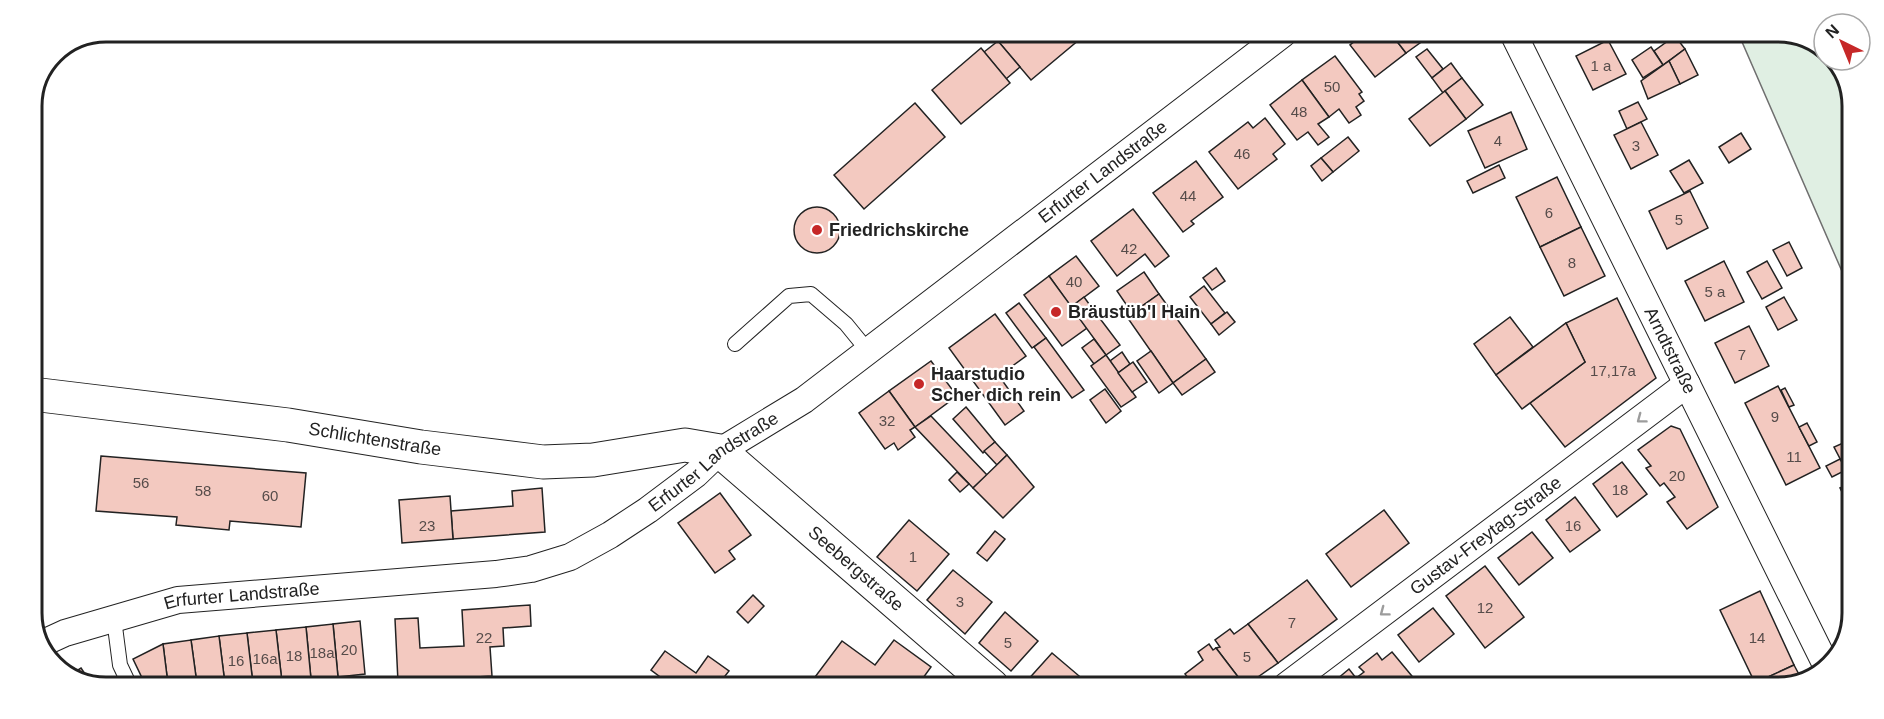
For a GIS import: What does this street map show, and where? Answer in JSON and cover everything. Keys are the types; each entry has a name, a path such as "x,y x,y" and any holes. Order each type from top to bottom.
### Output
{"main road":[{"name":"Schlichtenstraße","path":"42,395 288,425 422,447 543,462 593,460 684,445 720,451"},
{"name":"Seebergstraße","path":"720,451 982,677"}],"street":[{"name":"Erfurter Landstraße","path":"48,641 65,633 178,600 531,569 570,557 610,535 691,478 720,451 799,404 1273,42"},
{"name":"Arndtstraße","path":"1517,42 1823,658"},
{"name":"Gustav-Freytag-Straße","path":"1298,677 1688,384"}],"lane":[{"path":"735,345 789,296 811,294 846,324 868,351"},
{"path":"114,619 120,665 126,677"}],"green space":[{"path":"1742,42 1791,43 1812,52 1812,72 1832,72 1839,85 1842,101 1842,271"}],"building":[{"path":"999,42 1076,42 1031,80"},
{"path":"999,42 1020,67 1006,79 984,52"},
{"path":"1354,42 1397,42 1406,53 1375,77 1350,45"},
{"path":"1397,42 1421,42 1406,53"},
{"path":"1604,42 1609,42 1626,74 1593,90 1576,56"},
{"path":"1667,42 1680,42 1685,49 1663,65 1654,51"},
{"path":"1651,47 1663,65 1643,78 1632,60"},
{"path":"981,48 1010,83 961,124 932,90"},
{"path":"1427,49 1443,69 1432,78 1416,57"},
{"path":"1685,49 1698,75 1680,84 1669,61"},
{"path":"1335,56 1362,92 1359,94 1364,101 1356,107 1361,115 1349,123 1339,109 1329,117 1302,80"},
{"path":"1669,61 1680,84 1648,99 1641,81"},
{"path":"1451,63 1462,78 1443,93 1432,78"},
{"path":"1462,78 1483,105 1466,119 1445,91"},
{"path":"1302,80 1329,117 1318,124 1329,137 1318,145 1308,132 1297,140 1270,105"},
{"path":"1445,91 1466,119 1430,146 1409,119"},
{"path":"1638,102 1647,119 1627,129 1619,111"},
{"path":"915,103 945,137 864,209 834,175"},
{"path":"1511,112 1527,149 1485,168 1468,131"},
{"path":"1265,118 1285,144 1273,154 1277,159 1238,189 1209,152 1248,122 1253,128"},
{"path":"1641,122 1658,155 1631,169 1614,135"},
{"path":"1741,133 1751,149 1729,163 1719,147"},
{"path":"1348,137 1359,151 1333,172 1321,158"},
{"path":"1321,158 1333,172 1322,181 1311,166"},
{"path":"1689,160 1703,183 1684,193 1670,171"},
{"path":"1196,161 1223,197 1191,221 1194,224 1183,232 1153,193"},
{"path":"1499,165 1505,178 1473,193 1467,181"},
{"path":"1557,177 1581,227 1540,247 1516,197"},
{"path":"1690,191 1708,228 1667,249 1649,211"},
{"name":"Friedrichskirche","path":"817,207 826,208 834,213 839,221 839,239 834,247 826,252 817,253 808,252 800,247 795,239 794,230 795,221 800,213 808,208"},
{"path":"1133,209 1169,256 1155,267 1145,254 1117,276 1091,241"},
{"path":"1581,227 1605,276 1564,296 1540,247"},
{"path":"1789,242 1802,268 1787,276 1773,250"},
{"path":"1076,256 1099,286 1071,307 1049,276"},
{"path":"1724,261 1744,302 1705,321 1685,281"},
{"path":"1767,261 1782,288 1762,299 1747,272"},
{"path":"1216,268 1225,281 1212,290 1203,278"},
{"path":"1144,272 1159,294 1132,313 1117,291"},
{"name":"Bräustüb'l Hain","path":"1049,276 1087,328 1062,346 1024,295"},
{"path":"1204,286 1225,313 1211,324 1190,297"},
{"path":"1159,294 1206,359 1173,383 1127,317"},
{"path":"1084,297 1092,308 1079,318 1071,307"},
{"path":"1784,297 1797,320 1778,330 1766,307"},
{"path":"1617,298 1656,378 1565,447 1530,403 1585,362 1566,323"},
{"path":"1019,303 1046,338 1032,348 1006,313"},
{"path":"1092,308 1120,345 1106,355 1079,318"},
{"path":"1227,312 1235,322 1219,335 1211,324"},
{"path":"995,314 1026,356 999,376 1024,411 1005,425 949,348"},
{"path":"1510,317 1533,347 1496,375 1474,344"},
{"path":"1566,323 1585,362 1522,409 1496,375"},
{"path":"1749,326 1769,366 1735,383 1715,343"},
{"path":"1046,338 1084,390 1072,398 1034,347"},
{"path":"1094,339 1106,355 1094,364 1082,348"},
{"path":"1151,351 1173,383 1159,393 1137,361"},
{"path":"1122,352 1130,364 1118,373 1110,361"},
{"path":"1106,355 1136,397 1121,407 1091,366"},
{"path":"1206,359 1215,372 1182,395 1173,383"},
{"path":"931,361 957,396 915,427 889,391"},
{"path":"1133,362 1147,382 1132,392 1118,373"},
{"path":"1778,386 1820,468 1786,485 1745,403"},
{"path":"1785,388 1794,405 1789,407 1781,390"},
{"path":"1105,389 1121,411 1106,423 1090,400"},
{"path":"889,391 915,427 910,430 915,437 898,450 894,443 885,449 859,413"},
{"path":"966,407 995,442 983,453 953,419"},
{"path":"931,416 987,475 973,488 915,427"},
{"path":"1807,423 1817,442 1809,446 1799,427"},
{"path":"1671,426 1680,429 1718,507 1687,529 1667,502 1675,497 1664,483 1660,486 1646,468 1651,466 1638,450"},
{"path":"995,442 1007,455 997,465 984,451"},
{"path":"1842,444 1842,462 1834,447"},
{"path":"1007,455 1034,487 1003,518 973,488"},
{"path":"101,456 306,473 301,527 230,521 229,530 176,525 177,517 96,511"},
{"path":"1840,459 1842,472 1832,477 1826,466"},
{"path":"1622,462 1647,494 1617,517 1593,484"},
{"path":"957,472 969,484 960,492 949,480"},
{"path":"542,488 545,532 453,539 451,511 513,506 512,491"},
{"path":"720,493 751,535 729,551 735,559 715,573 678,523"},
{"path":"450,496 453,539 402,543 399,500"},
{"path":"1575,497 1600,530 1570,552 1546,520"},
{"path":"1384,510 1409,543 1351,587 1326,554"},
{"path":"909,520 949,554 917,591 877,557"},
{"path":"995,531 1005,539 987,561 977,553"},
{"path":"1532,532 1553,558 1519,585 1498,558"},
{"path":"1485,566 1524,617 1485,648 1446,596"},
{"path":"953,570 992,602 965,634 927,600"},
{"path":"1307,580 1337,619 1278,663 1248,624"},
{"path":"1760,591 1794,665 1768,677 1752,677 1720,610"},
{"path":"753,595 764,606 748,623 737,612"},
{"path":"530,605 531,626 503,628 504,646 490,647 492,676 398,677 395,619 418,618 420,648 464,646 462,610"},
{"path":"1433,608 1454,634 1419,662 1398,635"},
{"path":"1005,612 1038,641 1011,671 979,643"},
{"path":"360,621 365,674 338,677 333,624"},
{"path":"333,624 338,677 311,677 306,627"},
{"path":"1248,624 1278,663 1258,677 1238,677 1216,648 1220,647 1215,640 1230,629 1234,634"},
{"path":"306,627 311,677 281,677 276,630"},
{"path":"276,630 281,677 252,677 247,633"},
{"path":"247,633 252,677 224,677 219,636"},
{"path":"219,636 224,677 196,677 191,640"},
{"path":"191,640 196,677 167,677 163,644"},
{"path":"894,640 931,667 924,677 815,677 842,641 875,665"},
{"path":"163,644 167,677 142,677 133,659"},
{"path":"1209,644 1213,650 1216,648 1238,677 1187,677 1185,674 1203,660 1198,652"},
{"path":"665,651 696,673 708,656 729,671 724,677 660,677 651,670"},
{"path":"1392,652 1413,677 1357,677 1364,672 1359,667 1377,653 1382,660"},
{"path":"1052,653 1080,677 1030,677"},
{"path":"1794,665 1799,674 1778,677 1768,677"},
{"path":"1349,669 1355,677 1340,677"}],"place":[{"name":"Friedrichskirche","path":"817,230"},
{"name":"Bräustüb'l Hain","path":"1056,312"},
{"name":"Haarstudio Scher dich rein","path":"919,384"}]}
